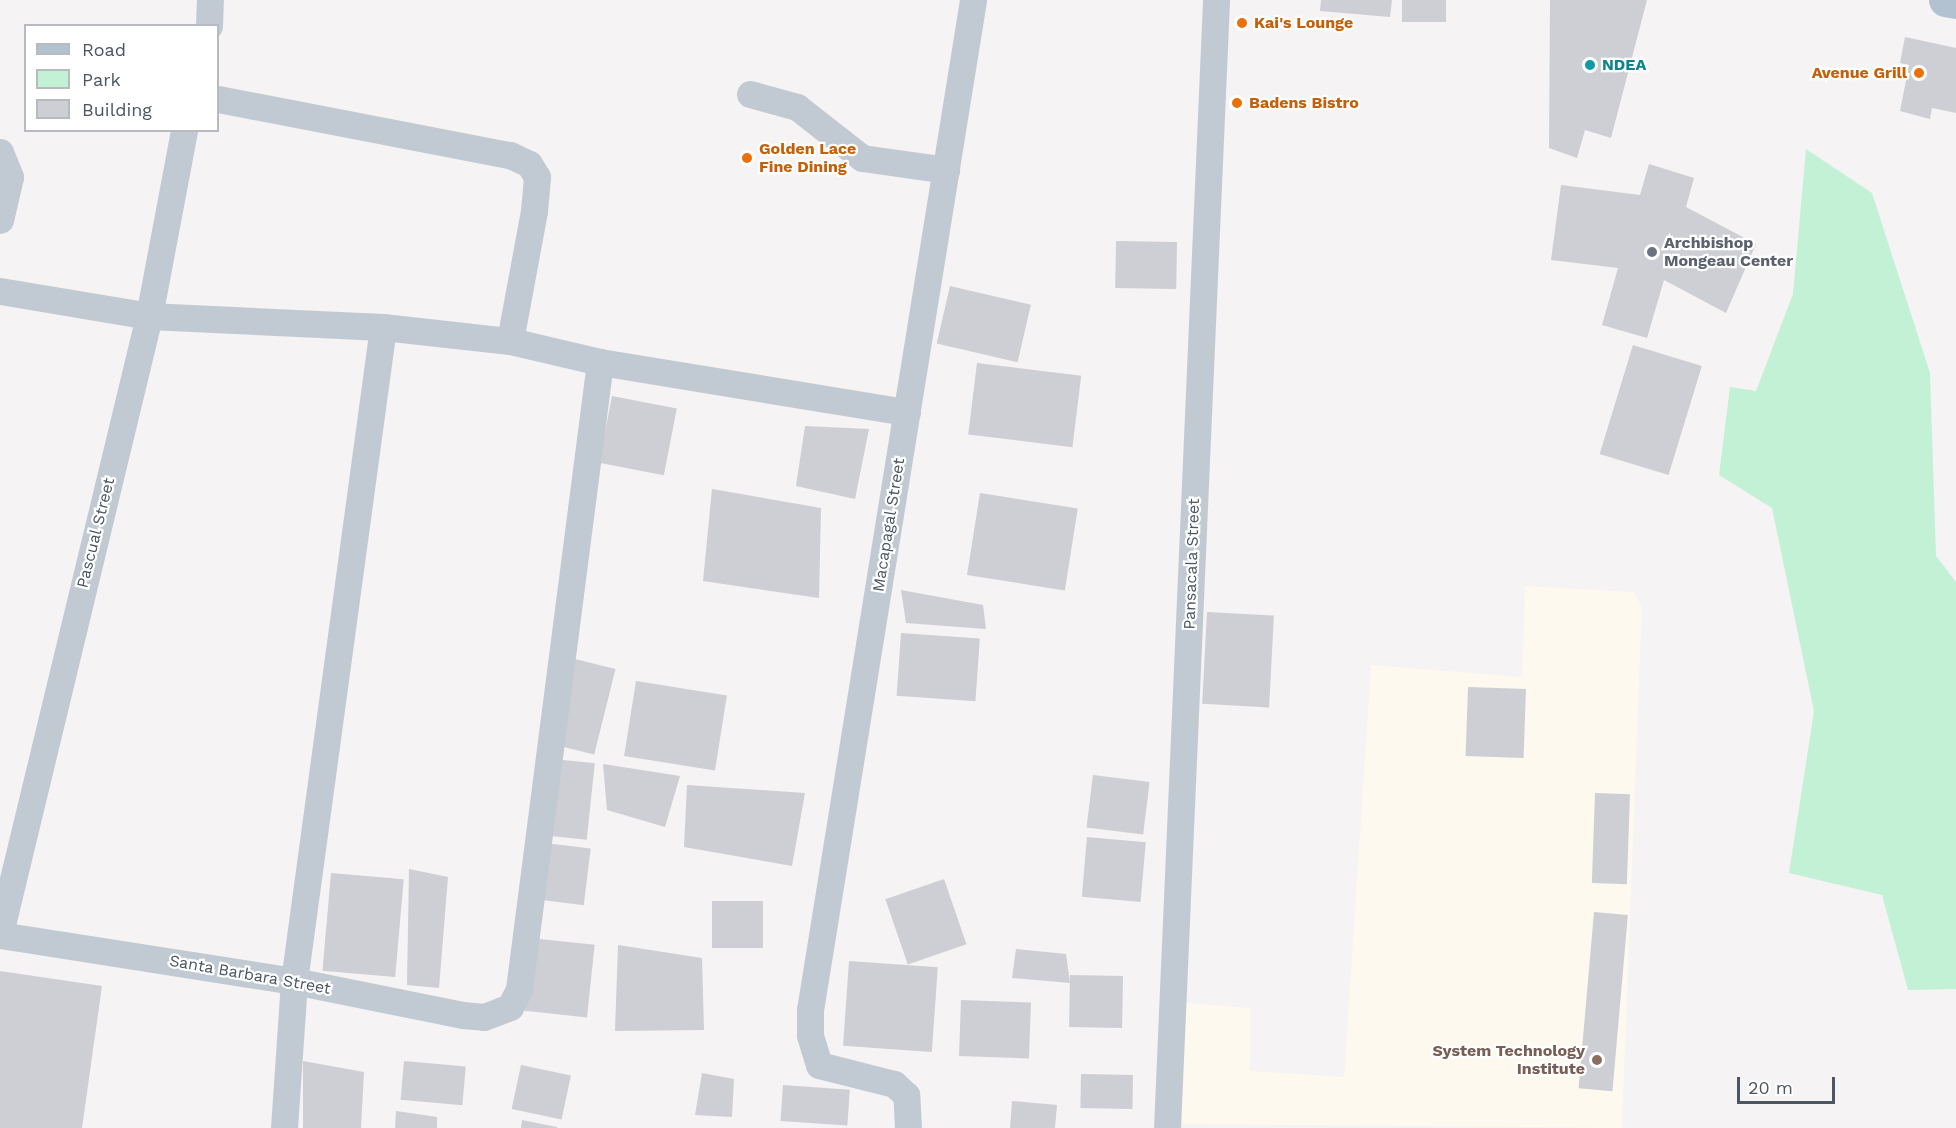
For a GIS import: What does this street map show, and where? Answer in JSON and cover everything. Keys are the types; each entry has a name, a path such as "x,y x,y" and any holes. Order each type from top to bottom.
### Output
{"main road":[{"path":"1945,0 1956,3"}],"street":[{"path":"209,24 210,0"},
{"name":"Macapagal Street","path":"908,1128 906,1095 894,1084 832,1071 819,1065 812,1051 810,1010 973,0"},
{"name":"Pansacala Street","path":"1167,1128 1216,0"},
{"path":"750,94 797,107 862,158 946,170"},
{"path":"219,99 510,155 529,164 537,177 534,212 510,340"},
{"name":"Pascual Street","path":"0,934 149,316 184,132"},
{"path":"0,152 10,177 0,220"},
{"path":"0,291 149,316 383,327 510,340 600,362 908,412"},
{"path":"284,1128 294,981 383,327"},
{"name":"Santa Barbara Street","path":"0,934 294,981 463,1016 499,1013 510,1007 519,989 600,362"}],"shaded area":[{"name":"System Technology Institute","path":"1525,586 1634,592 1642,607 1622,1128 1184,1124 1172,1114 1176,1002 1250,1008 1250,1071 1344,1077 1371,665 1522,677"}],"green space":[{"path":"1806,149 1872,193 1930,373 1936,556 1956,582 1956,989 1908,990 1882,895 1789,873 1814,711 1772,508 1719,475 1730,387 1756,391 1793,294"}],"building":[{"path":"1321,0 1392,0 1390,17 1320,11"},
{"path":"1402,0 1446,0 1446,22 1402,22"},
{"name":"NDEA","path":"1550,0 1647,0 1611,138 1585,130 1577,158 1549,148"},
{"path":"1905,37 1956,48 1956,113 1932,108 1930,119 1900,111 1909,65 1900,63"},
{"name":"Archbishop Mongeau Center","path":"1649,164 1694,178 1686,207 1756,244 1726,313 1664,280 1647,338 1602,325 1618,268 1551,260 1561,185 1640,195"},
{"path":"1116,241 1177,242 1176,289 1115,288"},
{"path":"950,286 1031,305 1018,362 937,343"},
{"path":"1633,345 1702,366 1669,475 1600,454"},
{"path":"977,363 1081,376 1072,447 968,434"},
{"path":"612,396 677,409 664,475 599,463"},
{"path":"805,426 869,429 855,499 796,486"},
{"path":"712,489 821,508 819,598 703,581"},
{"path":"980,493 1078,508 1065,590 967,575"},
{"path":"901,590 983,605 986,629 906,623"},
{"path":"1207,612 1274,616 1269,707 1202,704"},
{"path":"901,633 980,639 975,701 897,696"},
{"path":"567,657 616,669 594,754 546,742"},
{"path":"636,681 727,695 715,770 624,756"},
{"path":"1468,687 1526,689 1524,758 1466,756"},
{"path":"554,759 595,763 587,840 546,836"},
{"path":"603,764 680,776 665,827 607,810"},
{"path":"1093,775 1150,782 1143,835 1087,828"},
{"path":"687,785 805,793 792,866 684,847"},
{"path":"1595,793 1630,794 1627,884 1592,883"},
{"path":"1087,837 1146,842 1141,902 1082,897"},
{"path":"545,843 591,849 584,905 538,900"},
{"path":"409,869 448,877 439,988 407,985"},
{"path":"331,873 404,879 395,977 322,971"},
{"path":"944,879 966,944 908,964 885,899"},
{"path":"712,901 763,901 763,948 712,948"},
{"path":"1594,912 1628,915 1612,1091 1579,1088"},
{"path":"530,938 595,945 587,1017 522,1011"},
{"path":"618,945 702,958 704,1030 615,1031"},
{"path":"1016,949 1066,954 1070,983 1012,978"},
{"path":"849,961 938,967 932,1052 843,1046"},
{"path":"0,971 102,986 82,1128 0,1128"},
{"path":"1070,975 1123,976 1122,1028 1069,1027"},
{"path":"961,1000 1031,1002 1029,1058 959,1056"},
{"path":"303,1061 364,1072 361,1128 303,1128"},
{"path":"404,1061 466,1066 462,1105 401,1100"},
{"path":"521,1065 571,1076 562,1120 512,1109"},
{"path":"702,1073 734,1079 732,1117 695,1115"},
{"path":"1081,1074 1133,1075 1132,1109 1080,1108"},
{"path":"783,1085 850,1090 847,1126 780,1121"},
{"path":"1012,1101 1057,1105 1055,1128 1010,1128"},
{"path":"396,1111 437,1117 437,1128 395,1128"},
{"path":"522,1120 557,1127 557,1128 521,1128"}],"place":[{"name":"Kai's Lounge","path":"1242,23"},
{"name":"NDEA","path":"1590,65"},
{"name":"Avenue Grill","path":"1919,73"},
{"name":"Badens Bistro","path":"1237,103"},
{"name":"Golden Lace Fine Dining","path":"747,158"},
{"name":"Archbishop Mongeau Center","path":"1652,252"},
{"name":"System Technology Institute","path":"1597,1060"}]}
